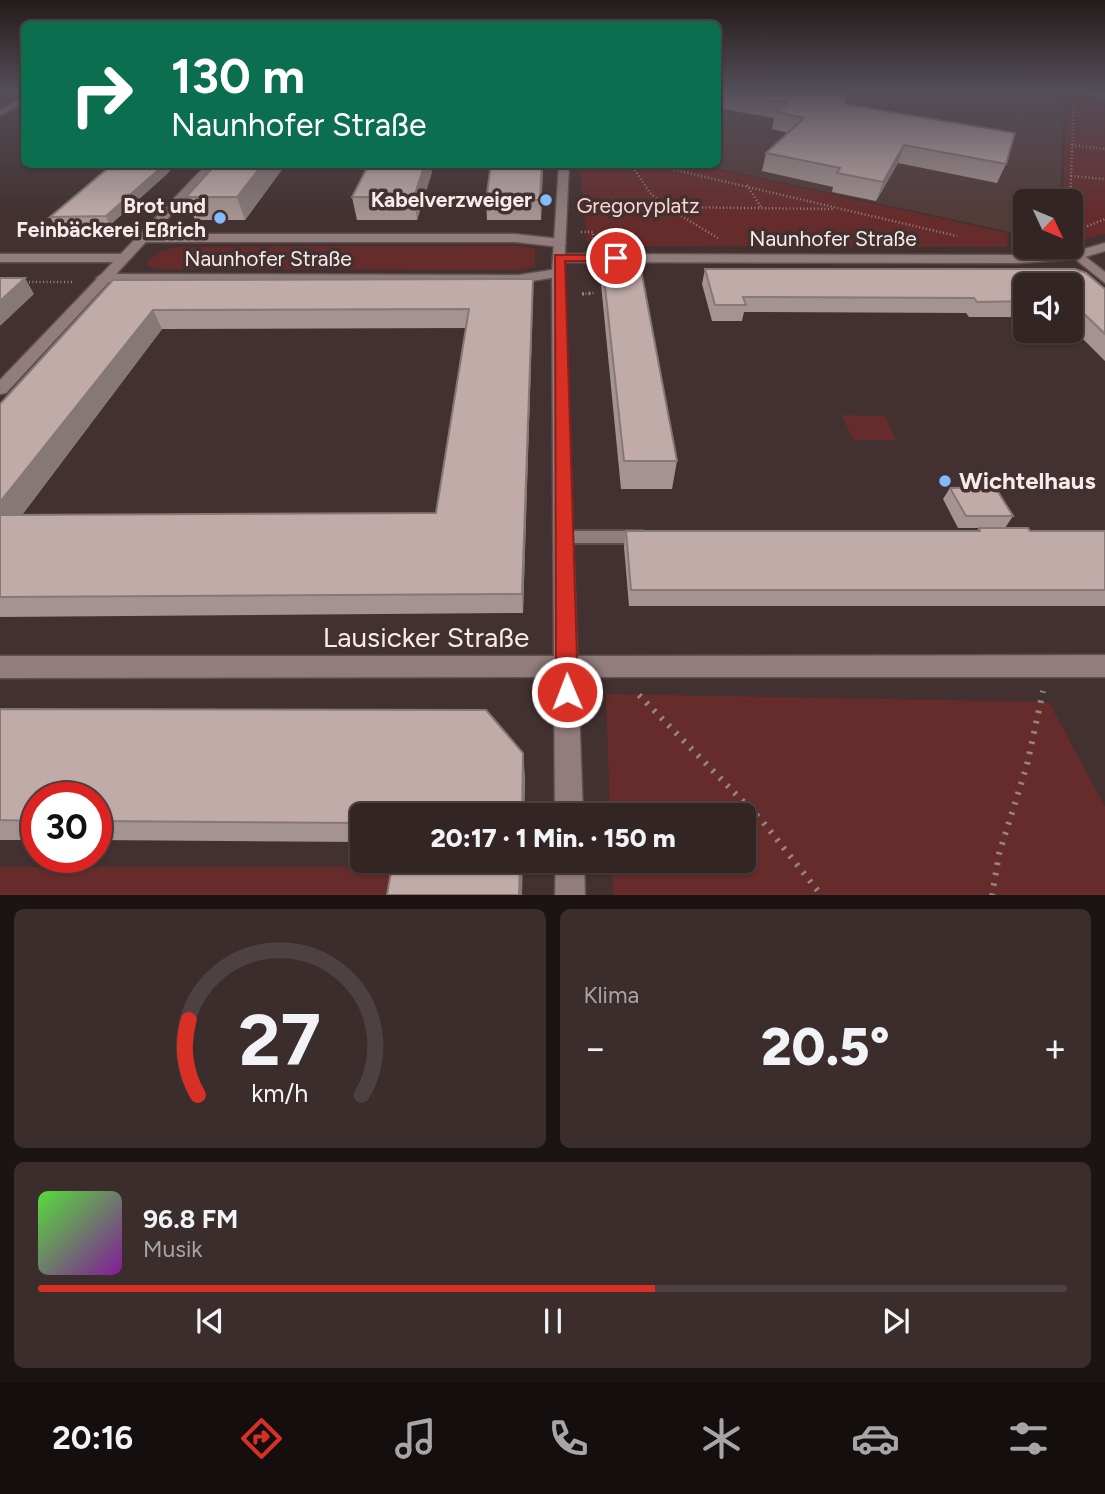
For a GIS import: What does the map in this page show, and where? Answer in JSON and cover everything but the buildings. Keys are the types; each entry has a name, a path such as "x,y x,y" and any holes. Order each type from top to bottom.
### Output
{"street":[{"path":"0,389 102,278 209,168"},
{"path":"564,168 558,273 569,803"},
{"name":"Naunhofer Straße","path":"142,238 515,238 560,243"},
{"name":"Naunhofer Straße","path":"1083,254 1105,247"},
{"path":"0,258 123,258"},
{"name":"Naunhofer Straße","path":"559,258 1013,259"},
{"path":"1082,259 1105,279"},
{"name":"Naunhofer Straße","path":"102,278 519,279 558,273"},
{"name":"Lausicker Straße","path":"0,667 1105,666"},
{"path":"570,873 570,895"}],"lane":[{"path":"564,537 662,537"}],"path":[{"path":"1070,189 1072,133"},
{"path":"1072,145 1105,149"},
{"path":"634,168 650,193 667,208 719,238"},
{"path":"668,168 963,238"},
{"path":"1071,176 1105,180"},
{"path":"747,185 761,208"},
{"path":"562,206 844,209"},
{"path":"1083,228 1105,219"},
{"path":"12,282 71,282"},
{"path":"992,895 999,854 1027,765 1048,666"},
{"path":"610,667 763,822 822,895"}],"shaded area":[{"path":"721,133 1062,133 1060,189 1013,189 1013,233 716,168 721,168"}],"green space":[{"path":"1065,133 1105,133 1105,234 1083,240 1083,189 1063,189"},
{"name":"Gregoryplatz","path":"580,168 712,168 1008,233 1007,247 596,246 586,240"},
{"path":"178,247 535,248 535,267 515,270 157,269 148,266 147,262 161,251"},
{"path":"842,415 885,416 896,440 853,440"},
{"path":"606,694 1049,702 1105,807 1105,895 613,895 612,873 756,873 756,803 610,803"},
{"path":"0,867 21,867 21,873 112,873 112,867 350,867 350,873 391,873 388,895 0,895"}],"place":[{"name":"Kabelverzweiger","path":"546,200"},
{"name":"Brot und Feinbäckerei Eßrich","path":"220,218"},
{"name":"Wichtelhaus","path":"945,481"}],"route":[{"path":"567,692 559,258 616,258"}]}
